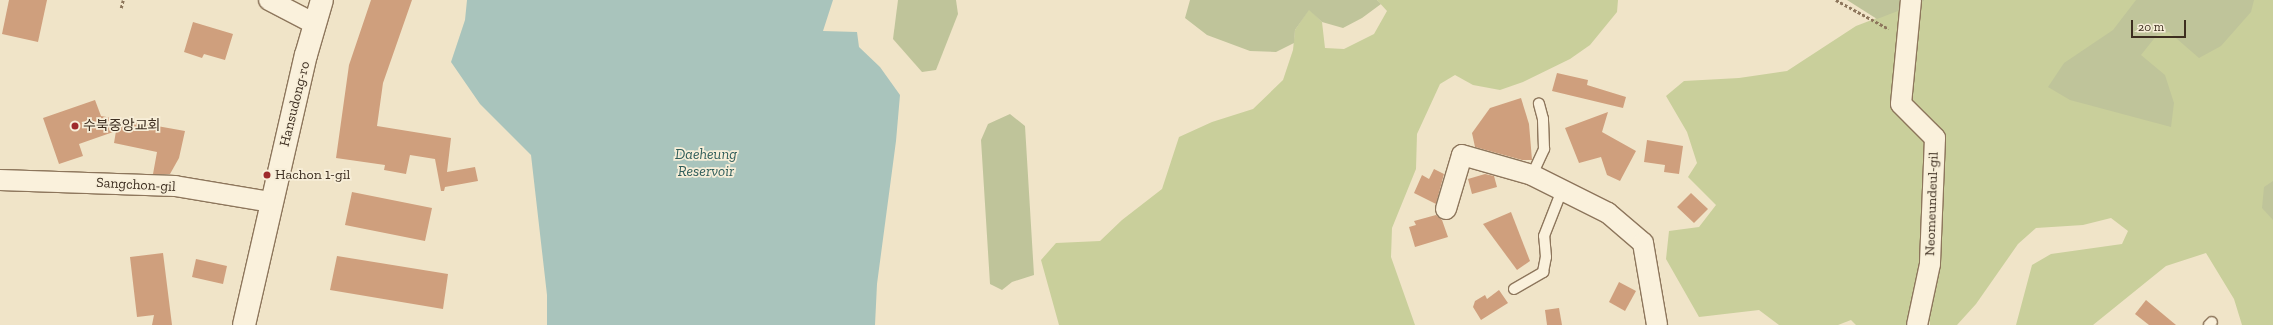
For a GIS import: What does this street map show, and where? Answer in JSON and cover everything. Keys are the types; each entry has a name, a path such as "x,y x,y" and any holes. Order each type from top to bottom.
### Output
{"street":[{"path":"269,0 314,24"},
{"name":"Hansudong-ro","path":"244,325 271,202 314,24 322,0"},
{"name":"Neomeundeul-gil","path":"1912,0 1901,104 1935,138 1930,264 1917,325"},
{"path":"1446,209 1462,155 1532,175 1608,213 1643,243 1658,325"},
{"name":"Sangchon-gil","path":"0,180 175,186 271,202"}],"lane":[{"path":"1532,175 1544,149 1543,119 1539,104"},
{"path":"1514,289 1543,272 1545,230 1562,190"}],"path":[{"path":"121,8 123,0"},
{"path":"1836,0 1907,39"}],"green space":[{"path":"898,0 956,0 958,14 936,70 922,72 893,39"},
{"path":"1190,0 1377,0 1381,4 1362,18 1343,28 1322,22 1309,10 1295,30 1294,43 1276,52 1250,51 1207,35 1185,18"},
{"path":"1377,0 1618,0 1617,12 1590,45 1570,59 1523,82 1500,90 1473,85 1455,75 1440,84 1417,134 1416,169 1392,228 1391,257 1415,325 1059,325 1041,260 1056,243 1100,241 1122,220 1162,189 1179,137 1212,122 1253,109 1283,80 1293,50 1295,30 1309,9 1322,22 1325,48 1344,49 1374,34 1387,11"},
{"path":"1847,0 1924,0 1924,1 1877,19"},
{"path":"1924,0 2273,0 2273,325 2242,325 2234,299 2206,253 2166,266 2093,325 2016,325 2032,265 2051,254 2122,244 2128,231 2111,218 2083,225 2036,228 2018,244 1976,304 1957,325 1930,325 1928,315 1921,325 1856,325 1851,320 1838,325 1779,325 1759,310 1699,317 1666,259 1669,231 1699,227 1716,205 1688,177 1697,163 1687,132 1666,96 1684,81 1739,78 1787,71 1856,26"},
{"path":"2136,0 2254,0 2251,12 2221,46 2199,58 2169,32 2157,35 2141,55 2165,75 2174,103 2171,127 2070,100 2048,87 2064,63 2113,30"},
{"path":"1010,114 1025,126 1034,275 1012,282 1002,290 990,284 981,140 988,124"},
{"path":"2273,181 2273,220 2262,208 2264,187"}],"water":[{"name":"Daeheung Reservoir","path":"467,0 833,0 823,31 857,32 859,47 880,67 900,95 896,141 877,284 875,325 547,325 547,295 531,155 480,104 451,62 465,20"}],"building":[{"path":"9,0 47,0 38,42 2,34"},
{"path":"371,0 412,0 383,83 377,126 451,138 447,172 475,167 478,181 445,187 444,191 441,191 435,159 410,155 406,174 384,170 385,165 336,158 349,65"},
{"path":"193,22 233,34 225,60 204,54 202,58 184,52"},
{"path":"1557,73 1588,80 1587,85 1626,97 1623,108 1552,91"},
{"path":"1521,98 1529,124 1532,160 1522,160 1475,147 1472,133 1490,108"},
{"path":"95,100 101,116 185,131 179,158 170,174 153,174 157,152 114,143 116,131 79,144 83,156 59,164 43,118"},
{"path":"1608,112 1602,132 1636,151 1620,181 1607,175 1601,157 1579,163 1565,128"},
{"path":"1647,140 1683,146 1679,174 1664,172 1665,165 1644,162"},
{"path":"1434,169 1444,174 1436,204 1414,193 1422,175 1429,179"},
{"path":"1485,174 1494,176 1497,187 1472,194 1468,179"},
{"path":"352,192 432,208 425,241 345,225"},
{"path":"1691,193 1708,209 1694,223 1677,207"},
{"path":"1511,212 1530,261 1517,270 1483,224"},
{"path":"1436,215 1442,220 1448,237 1415,247 1409,227 1416,225 1414,221"},
{"path":"163,253 172,325 152,325 154,315 137,317 130,257"},
{"path":"337,256 448,274 443,309 330,290"},
{"path":"196,259 227,266 223,284 192,277"},
{"path":"1619,282 1636,291 1625,311 1609,302"},
{"path":"1499,290 1508,303 1481,320 1473,307 1475,301 1485,295 1487,299"},
{"path":"2146,300 2176,325 2149,325 2135,314"},
{"path":"1559,308 1562,325 1547,325 1545,310"}],"place":[{"name":"수북중앙교회","path":"75,126"},
{"name":"Hachon 1-gil","path":"267,175"}]}
